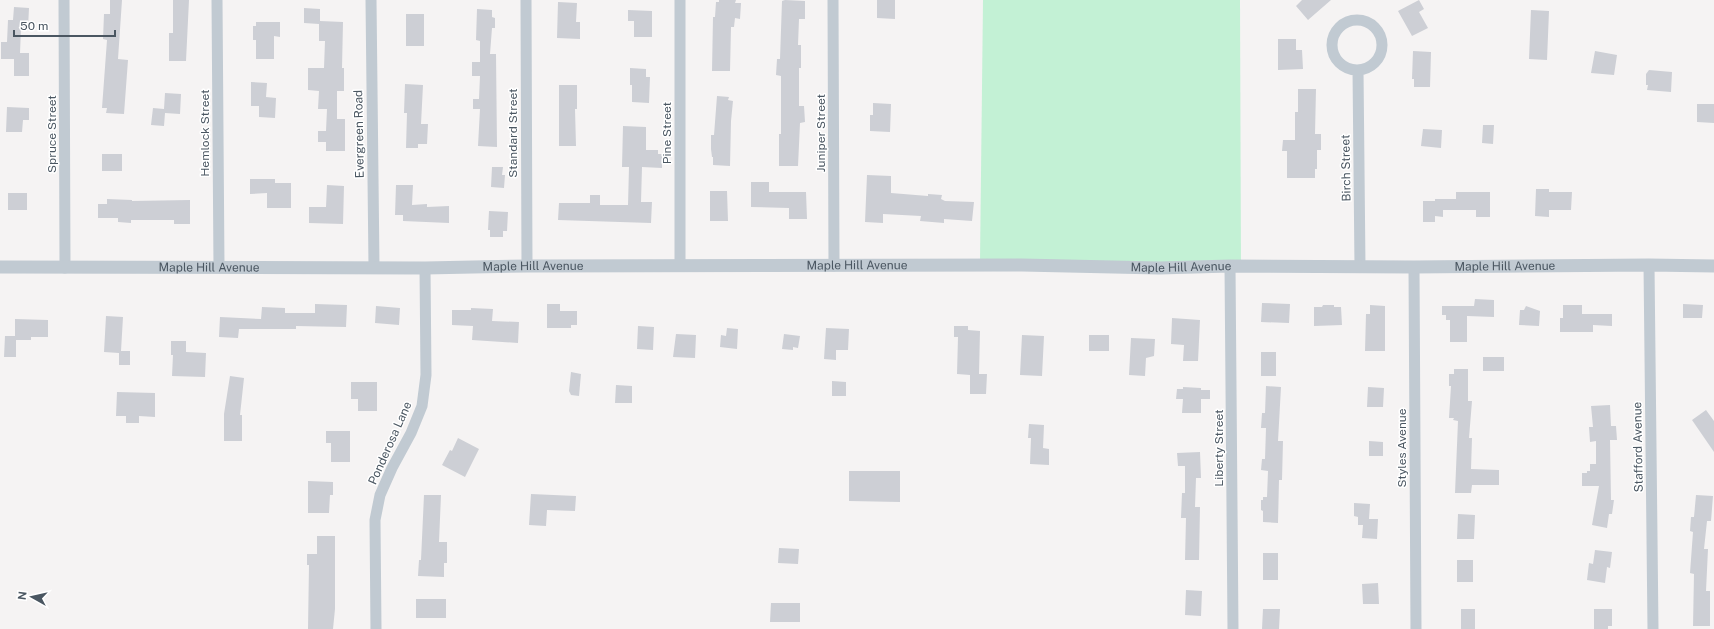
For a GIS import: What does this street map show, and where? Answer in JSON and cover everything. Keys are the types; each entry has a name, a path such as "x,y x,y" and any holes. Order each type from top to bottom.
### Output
{"street":[{"name":"Spruce Street","path":"64,0 65,268"},
{"name":"Hemlock Street","path":"218,0 219,267"},
{"name":"Evergreen Road","path":"371,0 374,267"},
{"name":"Standard Street","path":"526,0 527,266"},
{"name":"Pine Street","path":"680,0 680,266"},
{"name":"Juniper Street","path":"834,0 834,266"},
{"path":"1356,20 1371,24 1380,36 1382,44 1378,59 1366,68 1358,70 1343,66 1338,60 1332,46 1333,38 1337,31 1348,22 1356,20"},
{"name":"Birch Street","path":"1358,70 1360,267"},
{"name":"Maple Hill Avenue","path":"0,267 425,268 527,266 1022,265 1159,268 1230,266 1714,266"},
{"name":"Stafford Avenue","path":"1649,265 1653,629"},
{"name":"Liberty Street","path":"1230,266 1233,629"},
{"name":"Styles Avenue","path":"1414,267 1416,629"},
{"name":"Ponderosa Lane","path":"376,629 375,520 380,495 392,468 411,433 422,406 426,375 425,268"}],"green space":[{"path":"983,0 1240,0 1241,267 980,262"}],"building":[{"path":"110,0 122,0 118,59 128,60 124,114 106,113 107,108 102,108 107,40 103,39 104,14 110,14"},
{"path":"173,0 189,0 186,61 169,61 169,33 173,33"},
{"path":"719,0 736,0 735,3 741,3 740,19 735,18 734,27 731,27 730,71 712,71 713,17 715,17 716,2 719,2"},
{"path":"877,0 895,0 895,19 877,18"},
{"path":"1302,0 1331,0 1308,20 1296,6"},
{"path":"1419,0 1424,9 1419,12 1428,28 1412,36 1398,11"},
{"path":"782,1 805,1 805,19 799,19 798,45 801,45 801,68 799,68 799,106 804,106 805,122 800,123 798,166 779,166 779,134 781,134 781,76 776,75 777,59 780,59"},
{"path":"558,2 577,3 576,22 580,22 580,39 557,38"},
{"path":"14,7 29,8 28,28 21,28 20,53 29,53 29,76 14,76 14,59 1,59 1,42 7,42 8,20 13,20"},
{"path":"304,8 320,9 320,21 343,22 342,68 344,68 344,91 337,91 337,119 345,119 345,151 326,151 326,142 318,142 318,131 326,131 327,109 318,109 319,91 308,90 308,68 324,68 325,41 319,41 319,24 304,23"},
{"path":"477,9 492,10 492,17 495,18 495,28 492,28 490,54 496,54 497,147 478,146 480,109 473,109 473,99 479,99 480,76 472,76 472,62 480,62 480,41 476,40"},
{"path":"628,10 652,11 652,37 634,37 634,21 628,21"},
{"path":"1531,10 1549,11 1547,60 1529,59"},
{"path":"406,14 424,14 424,46 406,46"},
{"path":"256,22 280,22 280,37 274,36 274,59 256,59 256,40 253,40 253,26 256,26"},
{"path":"1278,39 1296,39 1296,50 1302,50 1303,69 1278,70"},
{"path":"1413,51 1431,52 1430,87 1414,87 1414,79 1412,79"},
{"path":"1595,51 1617,55 1614,75 1591,73"},
{"path":"630,68 646,69 646,77 650,77 649,103 632,102"},
{"path":"1649,70 1672,72 1671,92 1647,90 1648,85 1646,85 1646,74"},
{"path":"251,82 267,83 266,97 276,98 275,118 259,117 259,106 251,106"},
{"path":"405,84 423,85 421,124 428,124 427,144 418,144 418,148 406,148 407,113 404,113"},
{"path":"559,85 577,85 577,109 575,109 576,146 559,146"},
{"path":"1298,89 1316,89 1315,134 1321,134 1321,150 1317,150 1317,169 1315,169 1315,178 1287,178 1287,151 1282,151 1283,140 1295,140 1295,112 1298,112"},
{"path":"165,93 181,94 180,114 165,113 164,126 151,125 153,108 164,109"},
{"path":"717,96 729,97 728,100 733,101 730,166 713,165 711,135 714,135"},
{"path":"873,103 891,104 890,132 870,131 870,115 873,115"},
{"path":"1697,104 1714,104 1714,123 1697,122"},
{"path":"7,107 29,108 29,120 23,120 22,132 6,132"},
{"path":"1483,125 1494,125 1493,144 1482,143"},
{"path":"623,126 646,127 646,150 658,150 658,154 662,154 662,168 642,167 641,202 652,202 651,223 558,220 559,203 590,203 590,195 600,195 600,205 628,205 629,167 622,167"},
{"path":"1423,129 1442,130 1441,148 1421,146"},
{"path":"102,154 122,154 122,171 102,171"},
{"path":"492,167 503,167 502,175 505,175 504,188 491,187"},
{"path":"867,175 891,176 891,193 928,196 928,194 942,195 941,199 945,201 974,202 972,221 944,219 944,223 920,221 921,216 883,214 883,223 865,222"},
{"path":"250,179 275,179 275,183 291,183 291,208 267,208 267,193 250,194"},
{"path":"751,182 769,182 769,192 806,192 807,219 789,219 789,208 751,207"},
{"path":"327,185 344,186 343,224 309,223 309,207 326,207"},
{"path":"396,185 413,185 412,205 427,204 427,207 449,206 449,223 403,221 403,215 395,215"},
{"path":"1536,189 1549,189 1549,192 1572,192 1571,210 1549,210 1549,217 1535,216"},
{"path":"710,191 727,191 728,221 710,221"},
{"path":"1456,192 1490,192 1490,217 1476,217 1476,210 1443,210 1443,217 1435,216 1435,222 1423,222 1423,201 1435,201 1435,199 1456,199"},
{"path":"8,193 27,193 27,210 8,210"},
{"path":"107,199 132,201 190,200 190,224 174,224 174,220 131,220 131,223 118,222 118,218 98,218 98,204 107,204"},
{"path":"489,211 508,212 507,231 503,231 503,237 490,237 490,230 488,230"},
{"path":"1475,299 1494,300 1494,317 1467,316 1467,342 1450,342 1450,320 1446,320 1446,315 1442,315 1442,306 1474,306"},
{"path":"1262,303 1290,304 1289,323 1261,322"},
{"path":"315,304 347,305 346,327 296,326 296,329 239,329 238,338 219,337 220,317 261,319 262,307 285,308 285,313 315,313"},
{"path":"547,304 560,304 560,311 577,311 577,325 571,325 571,328 547,328"},
{"path":"1683,304 1703,305 1702,318 1683,318"},
{"path":"1323,305 1334,305 1334,307 1341,307 1342,325 1314,326 1314,307 1322,307"},
{"path":"1370,305 1385,306 1385,351 1365,351 1366,314 1370,314"},
{"path":"1563,305 1582,305 1582,314 1612,314 1612,326 1593,325 1593,332 1560,332 1560,318 1563,318"},
{"path":"376,306 400,308 399,325 375,323"},
{"path":"1526,306 1540,311 1539,326 1519,325 1520,310 1524,310"},
{"path":"471,308 493,309 492,321 519,322 518,343 472,340 473,326 452,325 452,310 471,310"},
{"path":"106,316 123,317 121,351 130,351 130,365 119,365 119,353 104,352"},
{"path":"1172,318 1200,320 1198,361 1183,361 1184,345 1171,344"},
{"path":"15,319 48,320 48,337 31,337 31,340 16,340 16,357 4,357 5,336 15,336"},
{"path":"638,326 654,327 653,350 637,349"},
{"path":"954,326 968,326 968,330 980,331 979,374 987,374 986,394 970,394 970,375 957,374 958,337 954,337"},
{"path":"727,328 738,329 737,349 720,347 721,335 726,336"},
{"path":"826,328 849,329 848,350 836,350 836,360 824,359"},
{"path":"676,334 696,335 695,358 673,357"},
{"path":"784,334 800,336 798,348 793,347 793,350 782,349"},
{"path":"1022,335 1044,336 1042,376 1020,375"},
{"path":"1089,335 1109,335 1109,351 1089,351"},
{"path":"1131,338 1155,339 1154,356 1146,358 1145,376 1129,375"},
{"path":"171,341 186,341 186,352 206,353 205,377 172,376 173,355 171,355"},
{"path":"1261,352 1276,352 1276,376 1261,376"},
{"path":"1483,357 1504,357 1504,371 1483,371"},
{"path":"1454,369 1468,369 1468,401 1472,401 1469,438 1472,438 1471,469 1499,470 1499,485 1472,485 1471,493 1455,493 1458,421 1453,420 1454,418 1449,418 1451,386 1449,386 1449,374 1454,374"},
{"path":"571,372 581,374 579,396 571,395 569,391"},
{"path":"230,376 244,378 240,415 242,415 242,441 224,441 224,414"},
{"path":"832,381 846,382 846,396 832,396"},
{"path":"351,382 377,382 377,411 358,411 358,399 351,399"},
{"path":"616,385 632,386 632,403 615,403"},
{"path":"1266,386 1281,387 1278,441 1283,441 1282,480 1279,480 1278,523 1263,522 1263,511 1261,510 1261,500 1263,500 1263,497 1267,497 1268,471 1261,470 1262,459 1265,459 1266,428 1261,428 1262,413 1265,413"},
{"path":"1183,387 1210,390 1210,399 1201,399 1201,413 1182,413 1183,399 1176,399 1177,389 1183,389"},
{"path":"1368,387 1384,388 1383,407 1367,407"},
{"path":"117,392 155,393 155,417 139,416 139,423 126,423 126,416 116,416"},
{"path":"1610,405 1611,426 1616,426 1617,440 1610,440 1611,500 1614,500 1612,514 1609,514 1607,528 1592,525 1599,486 1582,486 1582,473 1587,473 1587,471 1590,471 1590,464 1596,464 1596,441 1590,442 1589,427 1593,427 1591,406"},
{"path":"1706,410 1714,421 1714,452 1692,420"},
{"path":"1029,424 1044,425 1043,448 1049,449 1049,465 1030,464 1031,438 1028,438"},
{"path":"326,431 350,431 350,462 331,462 331,443 326,443"},
{"path":"458,438 479,449 465,477 442,465 450,450 452,451"},
{"path":"1369,441 1383,442 1383,456 1369,456"},
{"path":"1200,452 1201,478 1196,478 1195,507 1200,507 1199,560 1185,560 1186,518 1181,518 1182,493 1185,493 1185,466 1178,466 1177,453"},
{"path":"849,471 900,471 900,502 849,501"},
{"path":"308,481 333,482 333,495 330,495 329,513 308,513"},
{"path":"531,494 576,496 575,511 547,510 546,526 529,525"},
{"path":"424,495 441,495 439,542 447,542 447,563 444,563 444,577 418,576 419,560 421,560"},
{"path":"1696,495 1713,496 1711,521 1707,521 1704,549 1708,549 1706,591 1710,591 1710,626 1693,626 1694,574 1690,573 1693,532 1690,531 1691,517 1694,517"},
{"path":"1354,503 1370,504 1369,519 1378,519 1377,539 1362,538 1363,525 1358,525 1358,517 1354,516"},
{"path":"1458,514 1475,515 1474,539 1457,539"},
{"path":"317,536 335,536 335,609 333,629 308,629 309,565 307,565 307,554 317,554"},
{"path":"779,548 799,549 798,564 778,563"},
{"path":"1595,550 1612,552 1610,568 1607,567 1605,583 1587,580 1589,563 1593,564"},
{"path":"1263,553 1278,553 1278,580 1263,580"},
{"path":"1457,560 1473,560 1473,582 1457,582"},
{"path":"1378,583 1379,604 1363,604 1362,584"},
{"path":"1186,590 1202,591 1201,616 1185,615"},
{"path":"416,599 446,599 446,618 416,618"},
{"path":"771,603 800,603 800,622 770,622"},
{"path":"1263,609 1280,609 1279,629 1262,629"},
{"path":"1461,609 1475,609 1475,629 1461,629"},
{"path":"1594,609 1612,609 1612,626 1608,626 1608,629 1594,629"}]}
